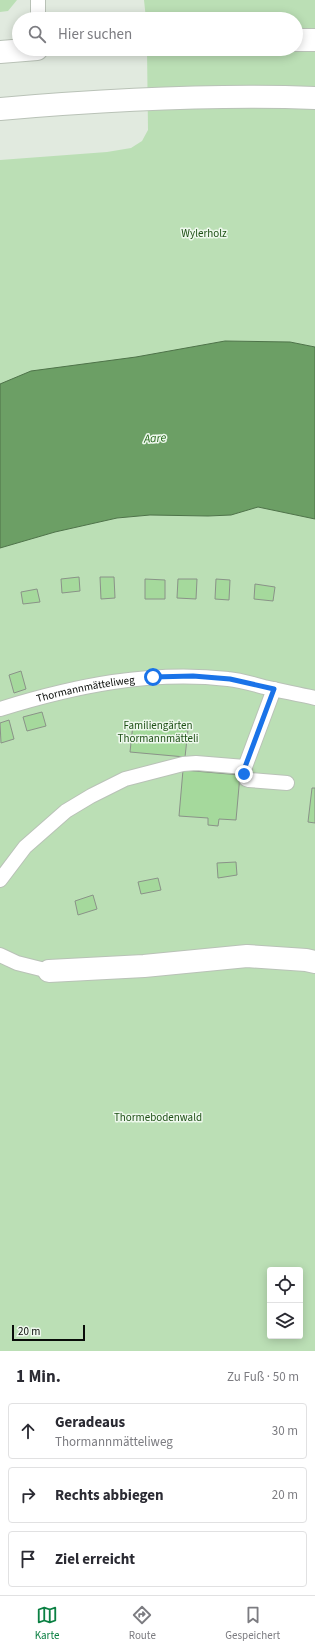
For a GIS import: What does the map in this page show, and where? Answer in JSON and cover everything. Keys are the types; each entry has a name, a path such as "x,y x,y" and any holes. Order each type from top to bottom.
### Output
{"main road":[{"path":"303,40 315,40"},
{"path":"0,52 12,51"},
{"path":"0,109 123,100 250,97 315,98"},
{"path":"49,971 144,966 247,956 306,960 315,962"}],"lane":[{"path":"38,0 38,12"},
{"name":"Thormannmätteliweg","path":"0,709 45,695 103,684 153,677 193,676 230,679 315,698"},
{"path":"274,689 245,767 244,774 246,779 287,783"},
{"path":"0,880 25,847 66,811 91,796 125,779 183,764 196,763 245,767"},
{"path":"0,955 17,963 49,971"}],"green space":[{"path":"0,0 17,0 8,11 0,12"},
{"name":"Wylerholz","path":"144,0 315,0 315,347 290,342 225,341 0,384 0,160 107,152 131,148 142,141 148,130 147,56 303,56 303,12 145,12"},
{"path":"258,507 315,519 315,1351 0,1351 0,548 55,532 117,518 150,515 231,515"}],"water":[{"name":"Aare","path":"225,341 290,342 315,347 315,519 258,507 231,515 150,515 117,518 55,532 0,548 0,384 31,371 136,357"}],"building":[{"path":"79,577 80,591 62,593 61,579"},
{"path":"100,577 114,577 115,598 101,599"},
{"path":"145,579 165,580 165,599 145,599"},
{"path":"178,579 197,579 196,599 177,598"},
{"path":"216,579 230,580 229,600 215,599"},
{"path":"255,584 275,587 273,601 254,599"},
{"path":"37,589 40,602 23,604 21,592"},
{"path":"21,671 26,689 14,693 9,675"},
{"path":"42,712 46,726 27,731 23,717"},
{"path":"9,720 14,739 1,743 0,723"},
{"path":"133,724 188,730 185,757 130,752"},
{"path":"183,770 240,775 236,820 219,819 218,826 208,825 208,818 179,816"},
{"path":"312,788 315,788 315,823 308,822"},
{"path":"236,862 237,875 218,878 217,863"},
{"path":"158,878 161,890 141,894 138,882"},
{"path":"93,895 97,909 78,915 75,901"}],"route":[{"path":"153,677 193,676 230,679 274,689 245,767 244,774"}],"park label":[{"name":"Familiengärten Thormannmätteli","path":"158,731"},
{"name":"Thormebodenwald","path":"158,1117"}]}
